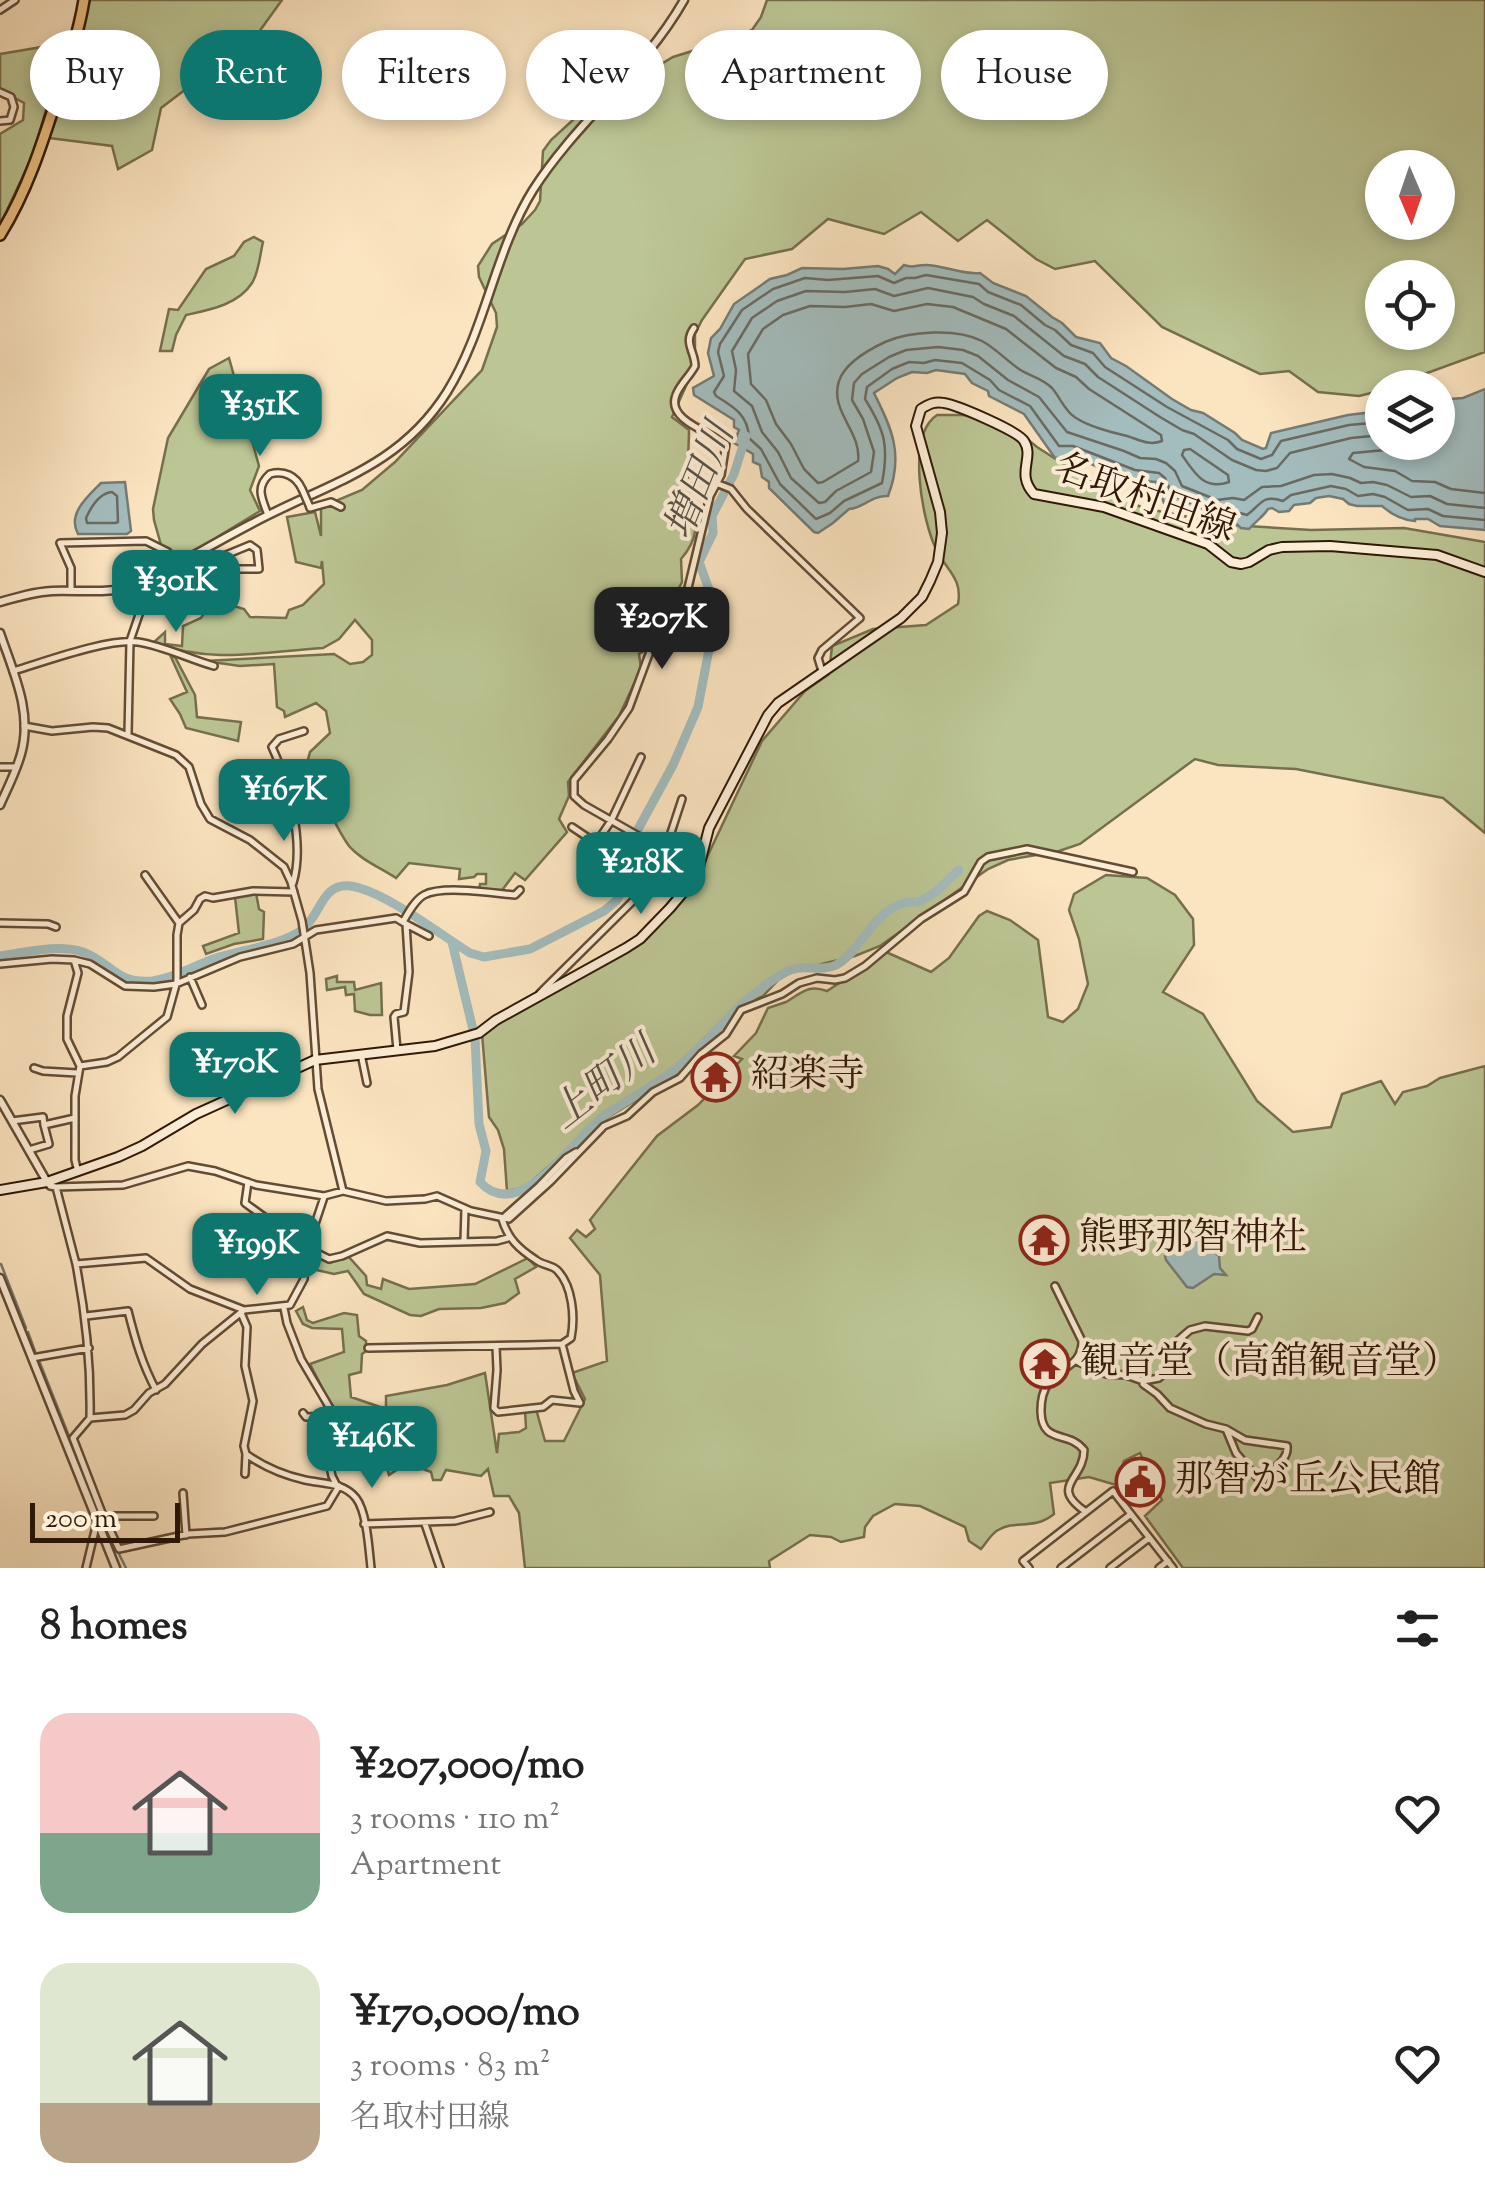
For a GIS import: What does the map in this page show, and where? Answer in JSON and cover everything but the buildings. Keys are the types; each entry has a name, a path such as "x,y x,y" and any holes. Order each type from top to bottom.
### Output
{"main road":[{"path":"0,235 31,175 84,0"},
{"name":"名取村田線","path":"0,1190 47,1182 142,1146 196,1114 315,1060 435,1046 473,1035 640,939 692,882 713,818 768,715 778,703 902,618 922,597 938,562 942,534 940,512 916,426 922,409 935,402 1009,429 1024,440 1024,477 1034,494 1104,507 1208,544 1231,562 1249,562 1282,547 1330,546 1438,555 1485,572"}],"street":[{"path":"0,10 15,0"},
{"path":"0,602 40,592 101,592 131,587 268,514 335,486 396,448 437,406 455,378 474,338 509,236 527,200 547,169 654,46 684,0"},
{"path":"0,92 10,97 14,107 10,120 0,121"},
{"path":"665,851 580,802 574,796 573,784 629,708 652,646 688,588 706,510 720,484 726,444 686,422 674,405 695,366 689,341 694,328"},
{"path":"268,514 260,492 262,483 270,474 282,472 297,480 310,508 331,502 342,507"},
{"path":"720,484 732,489 747,509 860,618 822,650 818,658 824,673"},
{"path":"71,591 71,568 60,542 146,541 168,552"},
{"path":"128,734 130,642 143,603 150,595 174,584 227,569 259,569 257,550 250,545 204,562 193,564 189,558"},
{"path":"0,632 22,703 24,726 16,767 0,805"},
{"path":"13,670 94,647 130,642 214,666"},
{"path":"24,726 52,730 104,728 176,755 189,767 205,812 284,867 305,936 318,1089 343,1191"},
{"path":"293,889 297,842 285,779 272,747 279,739 304,731"},
{"path":"584,855 591,854 611,820 640,757"},
{"path":"0,766 16,767"},
{"path":"538,996 642,892 665,851 682,799"},
{"path":"572,827 596,843"},
{"path":"0,1100 47,1182 56,1188 124,1184 188,1166 324,1196 343,1191 386,1201 436,1196 464,1209 509,1219 604,1126 627,1116 653,1092 680,1078 726,1034 741,1010 800,983 816,978 845,978 865,966 921,920 964,892 988,856 1027,850 1133,872"},
{"path":"34,1068 79,1069 113,1060 169,1013 176,982 179,923 146,875"},
{"path":"179,923 205,896 293,889"},
{"path":"398,1050 394,1017 404,1012 409,972 404,922 412,909 424,895 446,890 515,895 520,890"},
{"path":"0,964 74,960 90,964 118,983 150,988 282,947 326,928 396,918 429,936"},
{"path":"0,923 56,927"},
{"path":"74,960 78,973 67,1016 67,1039 79,1069 75,1160 78,1172"},
{"path":"190,977 202,1005"},
{"path":"361,1054 367,1083"},
{"path":"12,1122 43,1117 52,1143 29,1150"},
{"path":"44,1125 76,1118"},
{"path":"248,1182 245,1203 307,1248 328,1258 342,1256 387,1236 420,1244 508,1238"},
{"path":"56,1188 76,1264 89,1348 90,1418 73,1438 116,1568"},
{"path":"90,1418 124,1416 134,1410 202,1344 242,1312 290,1305 304,1279 307,1248 324,1196"},
{"path":"464,1209 464,1241"},
{"path":"368,1348 562,1344 571,1338 567,1286 556,1269 538,1263 508,1238 502,1219"},
{"path":"76,1264 146,1258 190,1289 242,1312"},
{"path":"0,1278 99,1515 122,1548 186,1532 225,1532 327,1506 338,1485"},
{"path":"1055,1286 1082,1341 1076,1362 1046,1382 1041,1405 1044,1428 1054,1436 1073,1440 1084,1450 1084,1462 1068,1491 1075,1505 1086,1512"},
{"path":"284,1308 301,1360 326,1400 331,1416 326,1448 332,1476 359,1504 371,1568"},
{"path":"86,1316 128,1311 135,1343 156,1390"},
{"path":"242,1312 246,1327 245,1366 253,1401 244,1446 245,1474"},
{"path":"1076,1362 1106,1374 1143,1381 1159,1378 1176,1343 1190,1330 1205,1326 1248,1331 1258,1317"},
{"path":"496,1346 494,1408 498,1412 542,1408 552,1400 580,1403 562,1344"},
{"path":"31,1358 89,1348"},
{"path":"1034,1358 1034,1374 1046,1382"},
{"path":"1143,1381 1170,1408 1226,1430 1244,1440 1287,1446 1286,1458 1262,1482 1236,1453 1226,1430"},
{"path":"303,1413 306,1417 331,1416"},
{"path":"246,1454 273,1470 307,1481 338,1485"},
{"path":"1029,1568 1023,1560 1113,1491 1173,1568"},
{"path":"184,1493 186,1532"},
{"path":"364,1524 455,1522 490,1512"},
{"path":"1061,1568 1131,1514"},
{"path":"99,1515 154,1516"},
{"path":"86,1568 99,1515"},
{"path":"424,1523 440,1568"},
{"path":"1110,1568 1150,1538"},
{"path":"1159,1568 1168,1561"}],"green space":[{"path":"88,0 282,0 260,30 180,30 180,94 160,113 160,30 81,30"},
{"path":"767,0 1485,0 1485,352 1436,370 1365,370 1365,394 1359,396 1318,392 1289,371 1260,374 1162,327 1095,261 1055,269 987,220 958,241 921,212 884,234 828,219 792,249 745,259 695,334 695,366 672,417 689,430 688,481 695,521 693,539 681,559 682,582 647,649 639,654 641,669 619,716 568,782 569,796 559,819 567,832 525,880 515,873 500,893 479,891 480,884 486,884 486,874 459,879 460,869 409,863 396,878 349,846 324,802 303,779 310,752 330,733 326,711 316,703 285,717 277,707 274,664 240,666 205,661 334,654 350,664 363,662 372,655 372,640 355,620 339,639 323,648 218,655 153,643 165,632 165,644 182,646 183,626 201,618 214,589 220,590 221,602 244,609 250,617 286,618 289,610 303,605 324,584 322,561 321,568 296,562 287,517 315,512 321,536 321,507 362,490 395,462 482,370 497,327 496,313 479,277 478,266 492,244 535,210 540,201 543,151 573,120 665,120 665,62 685,53 685,120 921,120 921,30 752,30"},
{"path":"30,49 30,120 43,120 32,157 0,225 0,134 23,120 24,103 0,90 0,54"},
{"path":"55,120 158,120 152,150 118,169 112,146 49,138"},
{"path":"254,237 263,242 252,283 239,297 186,315 172,351 160,351 169,309 178,310 206,269 234,256 244,242"},
{"path":"229,358 259,466 250,490 260,511 178,561 171,550 161,545 153,509 168,438 209,369"},
{"path":"937,415 963,415 1015,429 1099,487 1143,508 1230,525 1311,530 1404,528 1485,542 1485,833 1443,798 1296,769 1218,765 1195,759 1080,844 1008,860 988,869 880,946 785,973 763,996 744,1005 678,1074 599,1123 525,1187 507,1191 504,1149 489,1117 482,1034 546,993 635,946 699,874 762,741 805,691 829,674 832,646 873,629 926,625 958,604 956,581 931,536 922,499 922,440 927,425"},
{"path":"171,657 175,657 195,695 197,717 241,722 238,741 186,728 170,699 187,692"},
{"path":"1106,875 1147,878 1175,895 1193,919 1194,945 1163,992 1203,1014 1257,1101 1293,1132 1331,1127 1342,1094 1381,1081 1395,1104 1403,1092 1485,1066 1485,1568 1183,1568 1145,1516 1162,1500 1140,1453 1124,1461 1116,1485 1089,1477 1050,1483 1054,1514 1039,1522 998,1530 981,1549 969,1541 965,1527 920,1506 895,1504 873,1516 865,1527 864,1537 841,1542 810,1535 769,1561 770,1568 525,1568 519,1513 509,1496 494,1496 488,1469 481,1476 446,1470 441,1480 433,1480 431,1472 407,1463 389,1475 382,1452 339,1429 310,1364 344,1352 342,1329 303,1324 296,1311 303,1307 307,1320 313,1323 344,1313 357,1315 359,1336 366,1341 366,1351 362,1354 361,1372 349,1375 351,1397 386,1409 386,1396 447,1385 485,1373 497,1453 499,1434 526,1428 525,1411 536,1409 545,1441 564,1441 585,1399 572,1373 607,1361 600,1275 570,1238 577,1230 586,1237 595,1229 590,1220 657,1136 698,1105 742,1059 734,1056 756,1033 768,1008 809,989 827,991 886,952 931,972 949,958 979,916 987,911 1010,920 1038,940 1048,1017 1063,1022 1078,1009 1088,984 1069,910 1074,894"},
{"path":"256,893 259,909 264,912 263,939 206,954 203,946 239,933 235,897"},
{"path":"337,976 337,982 354,982 355,990 381,983 382,1015 355,1011 354,994 346,995 345,987 327,990 326,979"},
{"path":"314,1256 330,1263 348,1256 366,1276 367,1285 381,1289 383,1279 409,1289 475,1284 528,1258 536,1267 515,1279 519,1293 505,1303 439,1309 421,1316 410,1315 364,1294 348,1271 334,1274 312,1269"}],"water":[{"path":"904,265 980,273 993,283 1026,296 1076,337 1100,343 1111,358 1172,399 1263,449 1271,433 1365,413 1365,460 1455,460 1455,399 1485,389 1485,530 1440,526 1428,519 1410,520 1382,506 1357,506 1329,496 1294,505 1289,511 1268,509 1249,529 1233,521 1212,523 1164,503 1156,482 1131,480 1071,456 1055,458 1024,414 989,396 988,391 972,383 965,374 936,370 912,372 874,393 894,443 895,468 888,496 849,509 818,533 814,532 769,488 760,465 753,462 753,454 734,443 739,430 734,427 734,420 694,395 693,388 714,376 708,353 711,338 734,304 770,279 802,268 878,266 895,274"},
{"path":"125,482 131,531 78,534 77,513 90,494 101,483"},
{"path":"1190,1237 1198,1238 1219,1256 1220,1268 1226,1275 1214,1274 1193,1288 1187,1287 1165,1256"}],"waterway":[{"name":"増田川","path":"0,956 74,950 130,979 152,981 295,935 309,923 328,894 341,886 379,896 470,953 484,957 530,949 604,911 626,885 630,844 673,765 698,707 714,603 699,562 713,533 712,516 734,474 746,436"},
{"name":"上町川","path":"452,942 475,1038 479,1124 486,1151 480,1182 496,1193 512,1193 546,1174 605,1115 678,1067 770,981 791,970 836,965 886,913 906,902 929,897 959,870"},
{"path":"1,1264 26,1328"},
{"path":"28,1332 36,1354"},
{"path":"38,1358 92,1494"},
{"path":"113,1542 126,1568"}],"place":[{"name":"紹楽寺","path":"716,1077"},
{"name":"熊野那智神社","path":"1044,1240"},
{"name":"観音堂（高舘観音堂）","path":"1045,1364"},
{"name":"那智が丘公民館","path":"1140,1482"}]}
